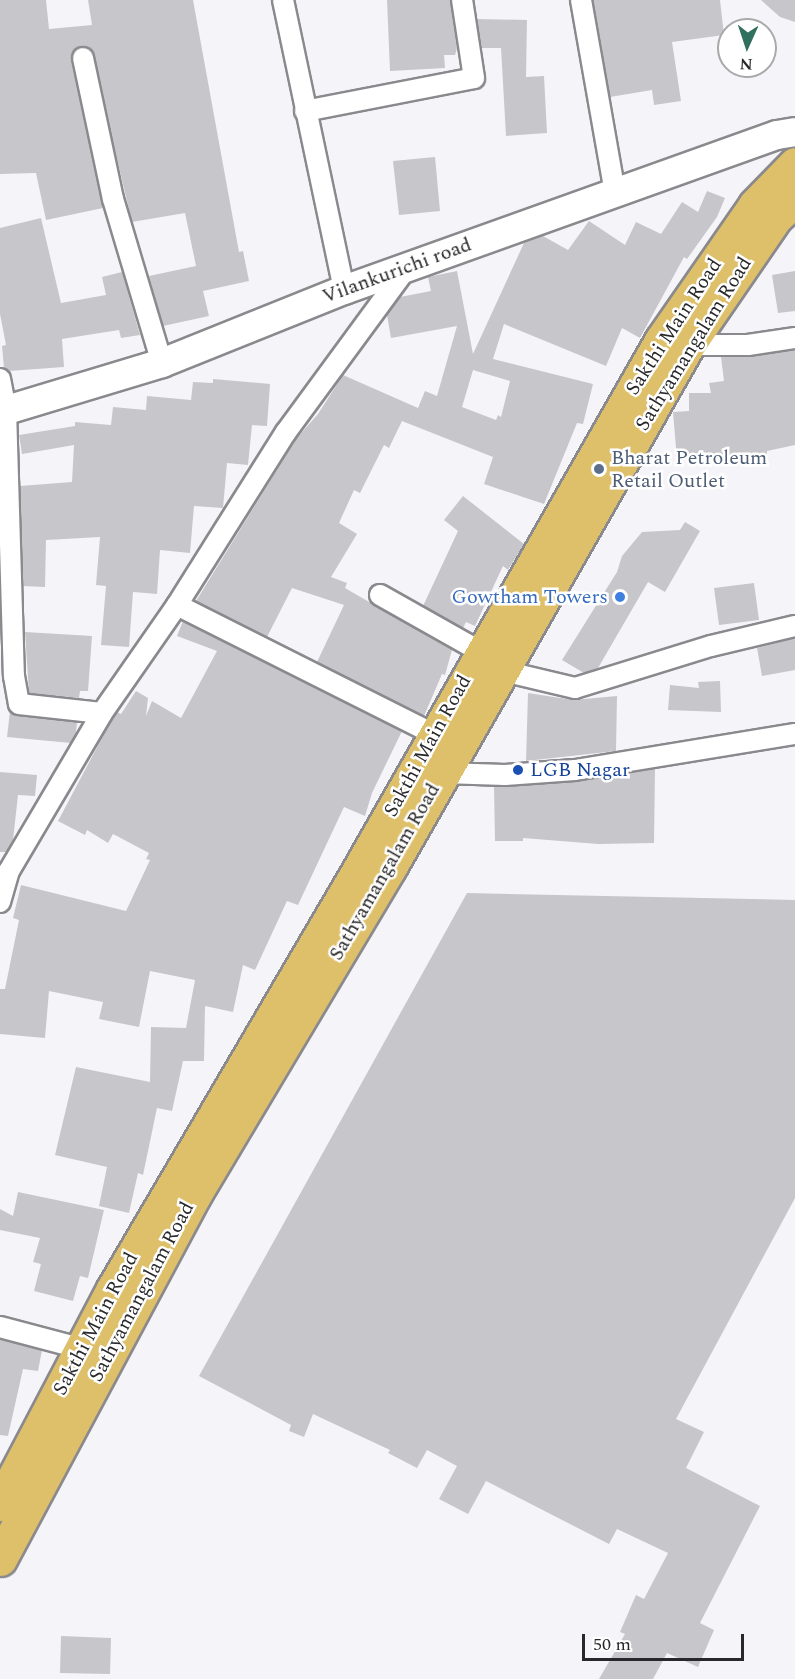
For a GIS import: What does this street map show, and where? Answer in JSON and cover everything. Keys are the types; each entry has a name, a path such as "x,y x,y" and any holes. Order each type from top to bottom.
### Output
{"highway":[{"name":"Sakthi Main Road","path":"0,1504 113,1289 365,859 434,734 490,661 661,340 755,205 795,164"},
{"name":"Sathyamangalam Road","path":"0,1559 195,1194 443,772 490,661 688,345 776,217 795,200"}],"main road":[{"name":"Vilankurichi road","path":"3,411 162,363 407,267 777,135 795,132"}],"street":[{"path":"283,0 344,290"},
{"path":"305,111 474,78 462,0"},
{"path":"581,0 615,193"},
{"path":"83,58 113,199 162,363"},
{"path":"0,902 9,871 102,712 177,605 286,432 407,267"},
{"path":"688,345 748,345 795,338"},
{"path":"0,380 14,676 19,704 102,712"},
{"path":"380,595 490,661 575,688 711,646 795,626"},
{"path":"177,605 434,734"},
{"path":"443,772 505,776 575,770 795,734"},
{"path":"0,1327 83,1349"}],"building":[{"path":"0,0 46,0 49,29 92,25 88,0 193,0 239,252 243,251 249,281 203,291 209,316 163,326 149,276 196,266 185,213 132,222 91,50 80,46 71,60 103,208 46,220 36,173 0,174"},
{"path":"387,0 450,0 457,48 455,55 444,55 445,68 390,71"},
{"path":"593,0 720,0 722,18 717,18 717,36 672,42 681,101 654,105 652,90 610,97"},
{"path":"761,0 795,0 795,22 780,17"},
{"path":"477,19 527,20 526,77 544,76 547,133 506,136 501,48 482,48"},
{"path":"435,157 440,211 399,215 393,161"},
{"path":"707,191 725,198 717,217 687,259 684,257 640,338 622,328 606,366 504,324 493,359 593,384 583,424 577,423 544,504 484,484 493,457 402,421 389,448 384,445 360,493 354,490 339,523 357,534 331,577 347,583 345,588 452,650 445,675 442,674 424,716 317,662 344,605 292,588 267,637 196,601 296,439 318,414 343,375 418,408 425,391 437,396 457,326 391,338 387,315 400,297 431,291 428,277 457,271 473,354 524,243 543,236 568,250 589,221 625,245 636,222 661,234 682,202 698,212","holes":["473,370 510,381 501,417 498,415 496,420 462,407"]},
{"path":"41,218 61,303 106,295 102,277 122,272 140,335 121,338 119,330 62,339 64,367 9,371 4,368 2,346 6,345 0,314 0,228"},
{"path":"795,271 795,311 778,313 772,275"},
{"path":"795,350 795,445 767,451 767,465 734,465 734,456 677,460 673,412 689,411 689,393 711,393 709,383 724,381 721,357"},
{"path":"213,379 270,384 267,426 252,425 248,465 227,463 223,508 194,506 190,553 160,550 157,594 133,592 129,647 101,645 106,586 96,585 100,537 46,540 45,587 23,586 20,486 72,482 74,445 22,454 19,435 75,426 75,422 111,425 113,407 146,410 147,396 191,400 193,382 213,383"},
{"path":"463,496 524,544 508,570 503,566 475,626 466,622 463,628 423,606 458,531 444,520"},
{"name":"Gowtham Towers","path":"685,522 700,531 665,592 648,582 598,668 584,673 562,660 617,572 622,556 642,532 680,530"},
{"path":"754,583 759,620 719,625 714,588"},
{"path":"183,621 402,731 372,793 365,816 344,807 298,905 287,901 255,970 243,965 233,1012 205,1006 204,1061 183,1061 172,1111 157,1108 143,1175 138,1173 129,1213 99,1206 107,1167 55,1155 76,1067 150,1082 151,1027 186,1028 195,980 150,971 139,1027 99,1019 103,1002 49,991 45,1038 0,1034 0,989 5,989 19,920 13,918 21,885 126,911 150,860 146,859 149,853 113,834 108,843 87,830 85,835 58,821 112,719 117,712 121,714 136,691 148,698 146,716 152,701 181,718 217,651 177,636"},
{"path":"25,632 92,636 88,691 80,691 79,698 29,693"},
{"path":"795,638 795,670 762,676 757,648"},
{"path":"720,681 721,712 668,710 670,685 699,688 698,682"},
{"path":"528,693 573,700 617,696 616,751 526,761"},
{"path":"10,711 18,716 77,722 76,733 71,743 7,737"},
{"path":"655,769 654,843 598,844 523,838 523,841 495,841 494,787 576,782"},
{"path":"0,772 37,775 35,796 18,795 13,840 6,852 0,852"},
{"path":"467,893 795,900 795,1198 676,1419 704,1432 686,1468 760,1506 700,1623 714,1630 698,1667 667,1653 653,1679 599,1679 625,1634 620,1632 636,1595 644,1599 668,1553 617,1529 609,1544 486,1481 468,1514 439,1499 457,1466 427,1450 417,1468 388,1453 390,1450 313,1414 304,1437 289,1431 291,1425 199,1376"},
{"path":"18,1192 104,1210 88,1278 80,1276 73,1301 34,1291 41,1264 33,1262 40,1238 0,1230 0,1209 13,1216"},
{"path":"0,1339 42,1350 38,1371 23,1369 8,1436 0,1435"},
{"path":"61,1636 111,1638 110,1674 60,1673"}],"place":[{"name":"Bharat Petroleum Retail Outlet","path":"599,469"},
{"name":"Gowtham Towers","path":"620,597"},
{"name":"LGB Nagar","path":"518,770"}]}
